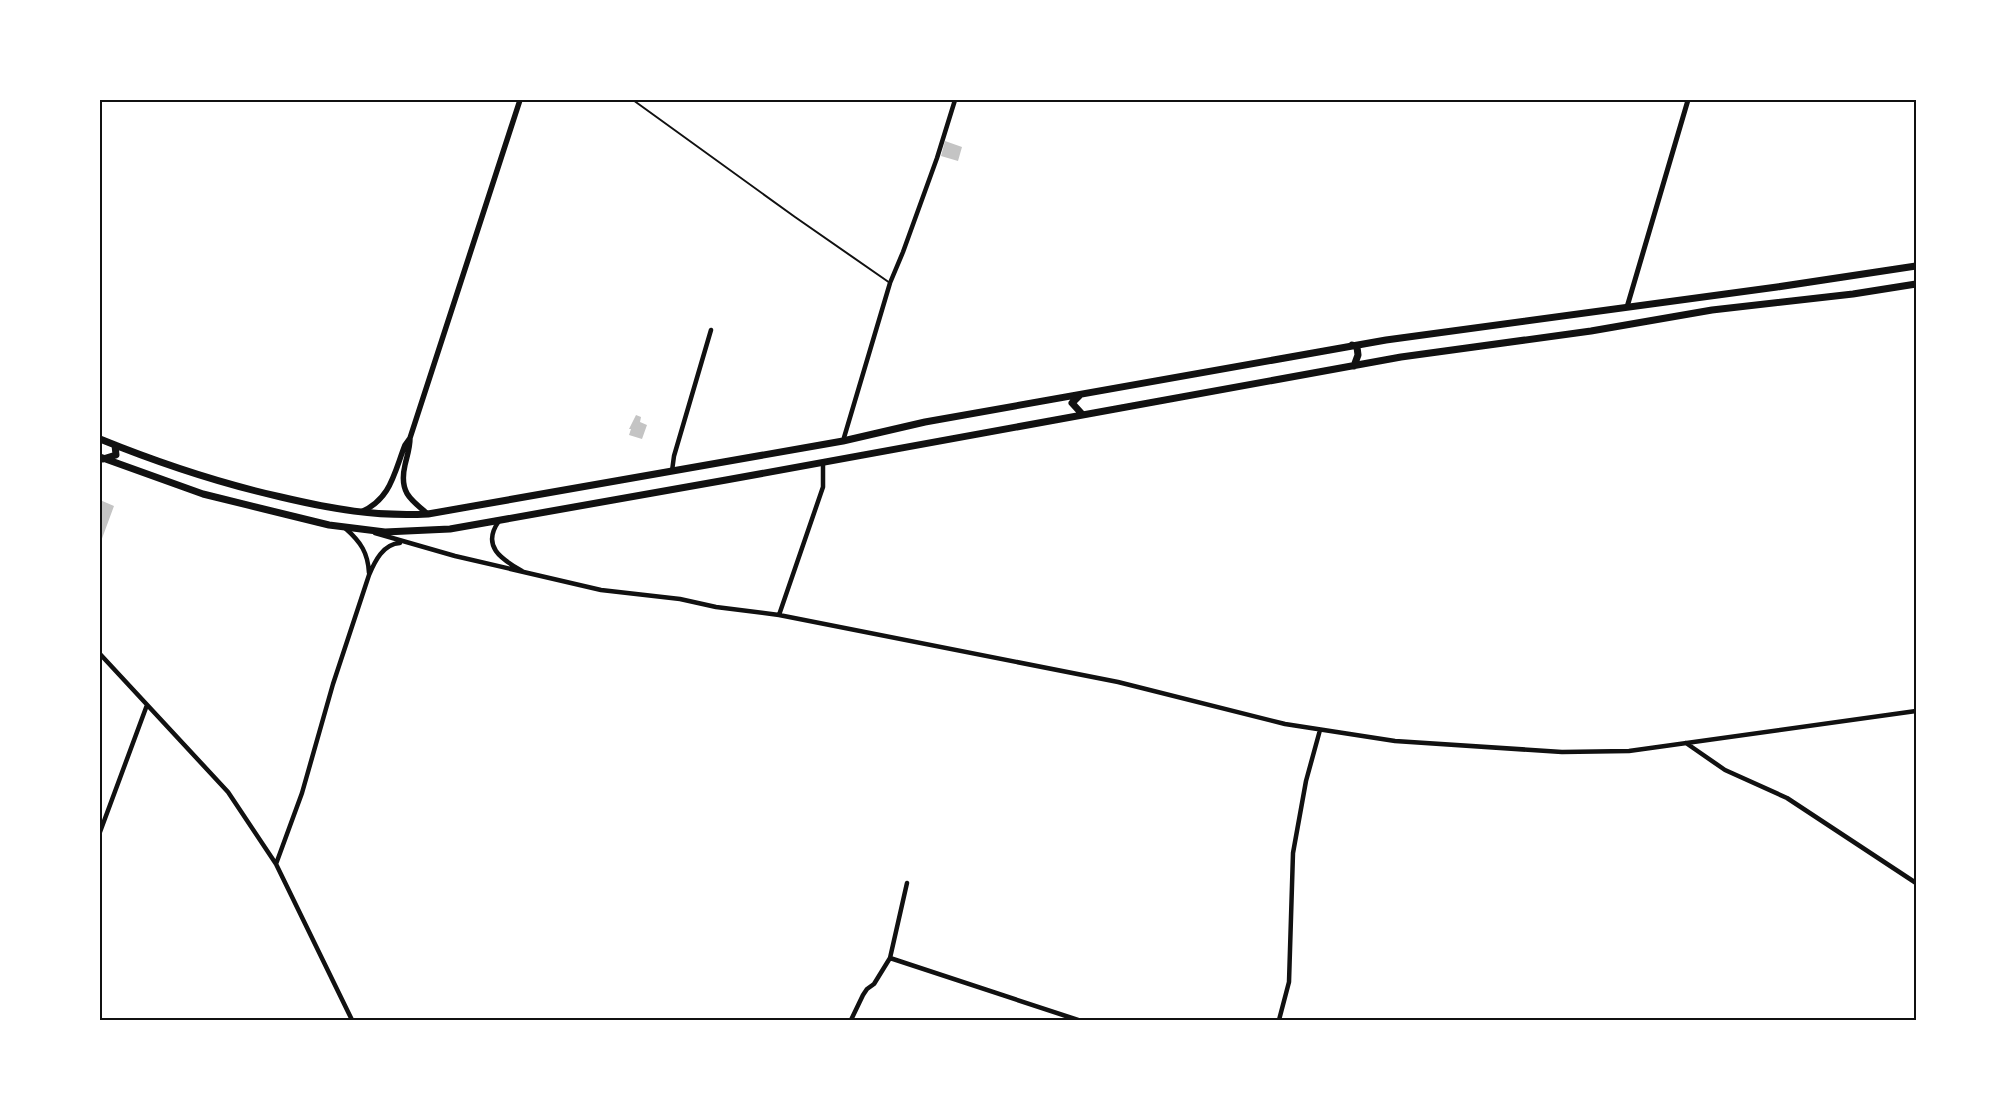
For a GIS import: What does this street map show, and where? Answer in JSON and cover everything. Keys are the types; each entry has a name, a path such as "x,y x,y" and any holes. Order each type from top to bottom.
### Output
{"highway":[{"path":"100,439 165,465 262,493 359,513 428,514 842,441 925,422 1352,345 1916,266"},
{"path":"102,458 156,479 269,512 370,532 428,531 499,521 1082,414 1460,348 1591,331 1712,310 1853,294 1916,284"},
{"path":"1352,345 1357,347 1358,350 1354,366"},
{"path":"1081,394 1074,398 1072,403 1082,414"},
{"path":"102,458 116,455 115,445"},
{"path":"156,479 156,470 159,466 165,465"}],"main road":[{"path":"428,514 412,501 404,488 404,473 410,438 520,100"},
{"path":"359,513 372,507 384,497 405,445 410,438"}],"street":[{"path":"842,441 890,283 932,173 955,100"},
{"path":"1627,307 1688,100"},
{"path":"672,471 674,456 711,330"},
{"path":"780,615 823,488 823,462"},
{"path":"499,521 492,532 495,550 505,560 528,574"},
{"path":"345,528 355,537 364,550 368,559 369,575"},
{"path":"370,532 528,574 601,590 680,599 716,607 780,615 1118,682 1286,724 1395,741 1562,752 1630,751 1916,711"},
{"path":"276,864 302,793 336,674 374,562 382,552 395,543 403,542"},
{"path":"100,654 228,792 276,864 352,1020"},
{"path":"100,832 147,706"},
{"path":"1279,1020 1289,982 1292,853 1306,781 1320,730"},
{"path":"1686,743 1725,770 1788,798 1916,883"},
{"path":"851,1020 863,995 874,984 890,958 907,883"},
{"path":"890,958 1078,1020"}],"lane":[{"path":"634,100 795,217 890,283"}],"building":[{"path":"945,141 962,147 958,161 941,156"},
{"path":"636,415 641,417 640,422 647,425 642,439 629,435 631,429 629,429"},
{"path":"100,500 114,506 100,544"}]}
